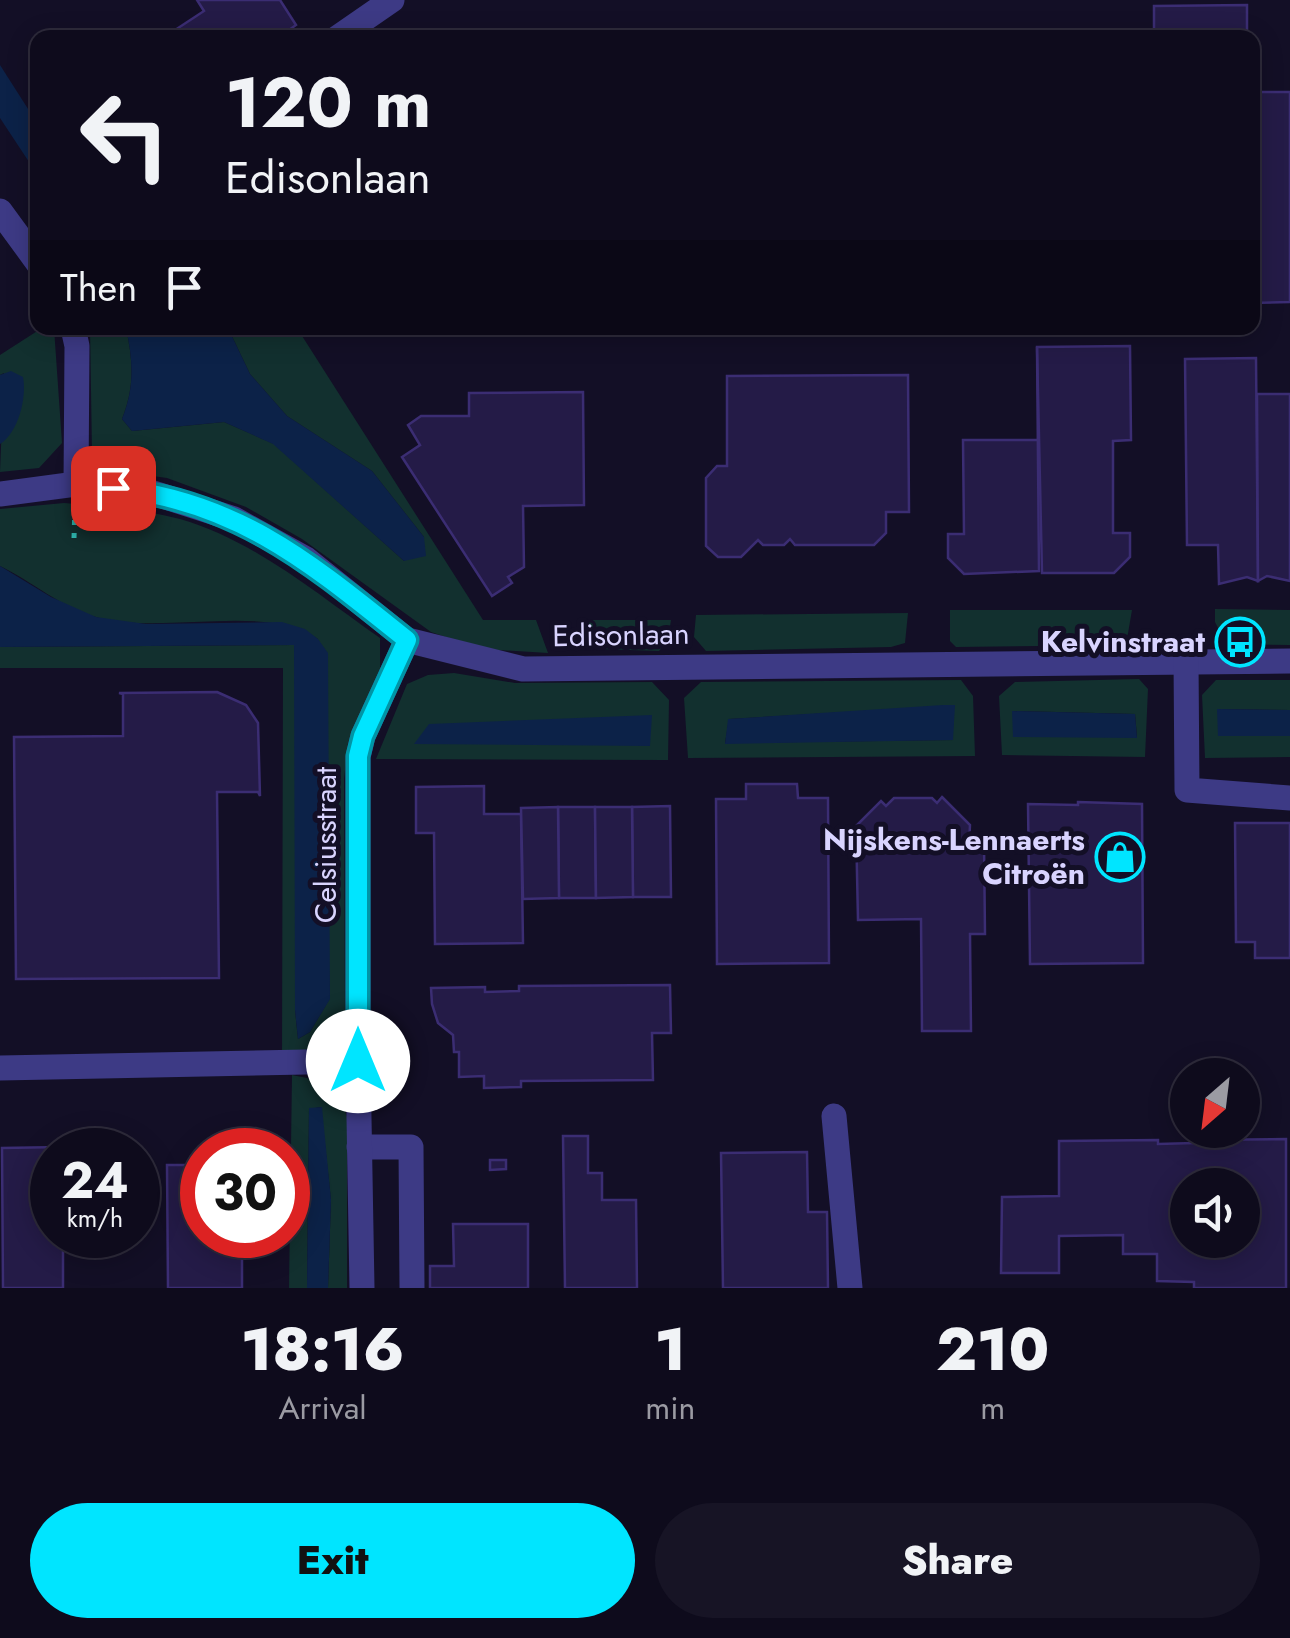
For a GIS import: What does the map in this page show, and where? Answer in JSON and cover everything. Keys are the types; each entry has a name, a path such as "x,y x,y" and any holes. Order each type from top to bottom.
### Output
{"street":[{"path":"349,30 392,0"},
{"path":"0,211 30,248"},
{"path":"75,335 76,484"},
{"name":"Edisonlaan","path":"0,494 76,484 150,492 234,519 306,559 407,640 523,669 1290,661"},
{"name":"Celsiusstraat","path":"362,1288 358,756 363,736 407,640"},
{"path":"1186,660 1188,790 1290,798"},
{"path":"0,1068 358,1061"},
{"path":"834,1116 850,1288"},
{"path":"360,1147 411,1147 412,1288"}],"green space":[{"path":"31,335 54,335 62,443 39,468 0,472 4,373 0,375 0,355"},
{"path":"90,335 127,335 132,374 122,419 132,431 224,422 274,444 404,561 424,537 372,471 287,416 250,374 231,335 301,335 483,620 536,620 548,653 482,649 431,632 302,539 246,507 167,478 109,470 92,453"},
{"path":"64,503 151,513 207,528 284,570 380,638 380,681 348,743 344,779 345,1020 323,1055 282,1064 283,668 0,668 0,647 295,645 298,1039 310,1032 330,998 318,639 296,628 270,623 150,623 96,617 0,566 0,509"},
{"path":"1215,609 1290,610 1290,645 1226,644 1215,622"},
{"path":"950,610 1132,610 1126,645 956,647 950,641"},
{"path":"908,613 905,643 891,647 706,651 694,637 696,615"},
{"path":"589,620 671,620 668,640 659,651 600,649 590,637"},
{"path":"454,673 515,683 652,682 669,700 668,760 376,759 407,684 428,675"},
{"path":"1139,679 1148,689 1145,757 1002,755 999,696 1015,682","holes":["1013,711 1135,714 1137,737 1013,736"]},
{"path":"961,680 973,696 975,756 688,758 684,698 701,682","holes":["916,708 953,740 725,743 729,719"]},
{"path":"1216,680 1290,680 1290,710 1218,709 1219,736 1290,736 1290,757 1205,758 1202,695"},
{"path":"292,1075 328,1085 339,1096 347,1117 347,1288 328,1288 331,1200 321,1107 309,1109 309,1128 291,1128"},
{"path":"289,1258 307,1258 307,1288 289,1288"}],"water":[{"path":"0,65 30,112 30,163 0,118"},
{"path":"127,335 231,335 250,374 287,416 372,471 424,537 426,556 404,561 273,444 224,422 132,431 122,419 132,374"},
{"path":"11,371 23,377 22,405 12,432 0,444 0,375"},
{"path":"0,566 51,597 96,617 146,624 282,622 305,629 328,653 330,999 310,1032 298,1039 295,1010 294,645 0,647"},
{"path":"955,705 953,740 725,744 728,719"},
{"path":"1217,709 1290,710 1290,736 1218,736"},
{"path":"1012,711 1135,714 1137,738 1013,737"},
{"path":"652,715 650,746 414,744 429,724"},
{"path":"322,1107 331,1200 328,1288 307,1288 309,1108"}],"building":[{"path":"197,0 280,0 296,25 289,30 175,30 204,11"},
{"path":"1247,5 1247,30 1154,30 1154,6"},
{"path":"1260,92 1290,92 1290,302 1260,303"},
{"path":"1130,346 1131,440 1113,441 1113,533 1130,533 1130,557 1114,573 1042,573 1037,347"},
{"path":"1256,358 1258,581 1247,577 1219,584 1218,545 1187,545 1185,359"},
{"path":"908,375 909,512 886,512 886,533 874,545 795,545 790,539 784,545 763,545 758,540 741,557 718,557 706,546 706,478 717,466 727,466 727,376"},
{"path":"583,392 584,505 523,506 524,567 508,577 512,583 492,596 402,457 420,445 408,425 421,416 469,416 469,393"},
{"path":"1257,394 1290,394 1290,581 1267,576 1258,581"},
{"path":"963,440 1038,440 1039,571 964,574 948,558 948,534 964,534"},
{"path":"217,692 246,705 258,723 260,796 258,792 217,792 219,978 16,979 14,737 123,736 123,694 119,693"},
{"path":"746,784 797,784 798,798 828,798 829,963 717,964 716,799 746,799"},
{"path":"484,786 484,814 521,814 523,943 435,944 434,833 416,833 416,787"},
{"path":"942,797 970,825 969,844 984,843 985,934 970,934 971,1031 922,1031 921,919 858,920 856,826 881,801 886,806 894,798 932,798 937,803"},
{"path":"1028,804 1142,804 1143,963 1030,964"},
{"path":"670,806 671,897 633,897 632,807"},
{"path":"558,807 595,807 596,898 559,898"},
{"path":"558,807 559,898 523,899 521,808"},
{"path":"595,807 632,807 633,897 596,898"},
{"path":"1235,823 1290,823 1290,958 1255,958 1255,942 1236,942"},
{"path":"670,985 671,1033 652,1033 653,1080 521,1081 521,1087 484,1088 484,1076 459,1077 459,1052 454,1052 453,1035 438,1023 431,988 485,987 485,992 519,991 519,986"},
{"path":"563,1136 588,1136 588,1173 602,1173 602,1200 636,1200 637,1288 565,1288"},
{"path":"1260,1139 1286,1139 1286,1288 1194,1288 1194,1282 1157,1281 1157,1254 1123,1254 1123,1235 1059,1236 1059,1273 1001,1273 1002,1197 1059,1196 1059,1141 1158,1140 1158,1144 1170,1144 1170,1148 1260,1148"},
{"path":"2,1148 30,1148 30,1258 63,1258 63,1288 3,1288"},
{"path":"807,1152 808,1212 827,1212 828,1288 723,1288 721,1153"},
{"path":"490,1160 506,1160 506,1169 490,1170"},
{"path":"167,1165 180,1165 180,1258 242,1258 242,1288 168,1288"},
{"path":"453,1224 528,1224 528,1288 430,1288 430,1266 454,1266"}],"place":[{"name":"Kelvinstraat","path":"1240,642"},
{"name":"Nijskens-Lennaerts Citroën","path":"1120,857"}],"route":[{"path":"113,488 150,492 234,519 306,559 407,640 363,736 358,756 358,1061"}]}
